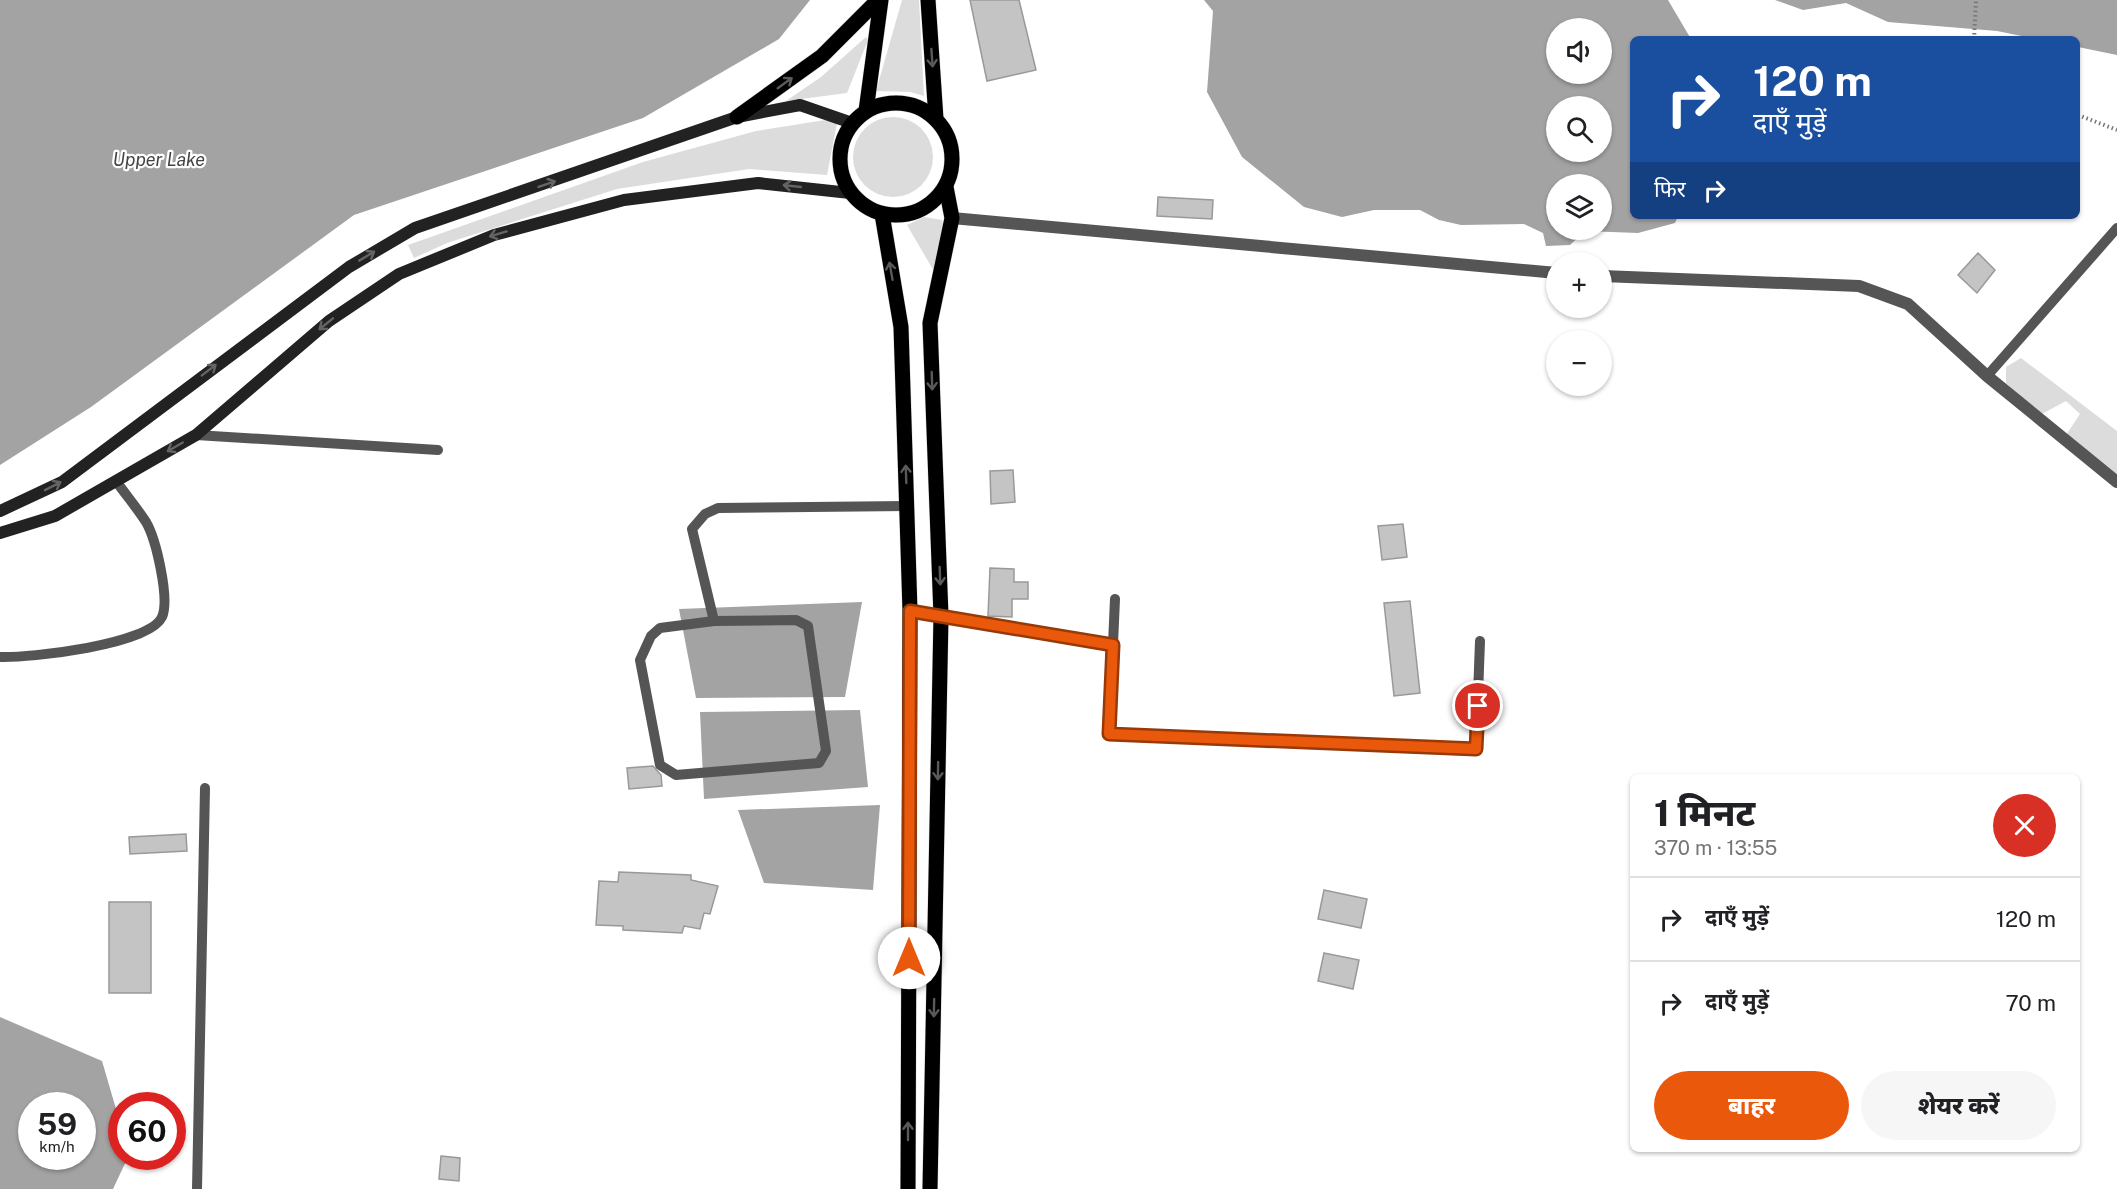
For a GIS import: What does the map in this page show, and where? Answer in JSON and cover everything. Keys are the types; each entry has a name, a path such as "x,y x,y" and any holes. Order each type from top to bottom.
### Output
{"main road":[{"path":"866,111 879,0"},
{"path":"737,117 822,56 879,0"},
{"path":"928,0 936,119"},
{"path":"902,103 921,108 936,119 947,134 953,151 952,170 946,187 934,201 918,211 900,216 882,214 864,207 850,193 842,176 839,158 842,140 852,123 866,111 884,104 902,103"},
{"path":"0,511 62,482 349,267 415,228 737,117 800,105 852,123"},
{"path":"0,533 55,516 196,435 329,321 399,274 494,235 624,201 758,183 850,193"},
{"path":"930,1189 941,616 930,322 952,218 946,187"},
{"path":"882,214 901,327 910,611 908,1189"}],"street":[{"path":"952,218 1546,272"},
{"path":"1612,276 1859,286 1908,304 1987,376 2117,482"}],"lane":[{"path":"1987,376 2117,228"},
{"path":"196,435 438,450"},
{"path":"0,657 37,657 77,651 148,630 162,616 164,597 154,540 147,524 116,481"},
{"path":"714,621 692,529 705,514 717,508 907,506"},
{"path":"1115,599 1109,734 1476,749 1480,641"},
{"path":"910,611 1113,645"},
{"path":"796,620 808,626 825,751 819,763 676,776 660,765 640,660 651,636 660,628 714,621 796,620"},
{"path":"197,1189 205,788"}],"path":[{"path":"1974,36 1976,0"},
{"path":"2080,116 2117,130"}],"shaded area":[{"path":"902,0 919,0 924,96 910,92 876,91"},
{"path":"866,37 868,40 847,93 786,101 821,77"},
{"path":"893,117 908,120 921,129 930,142 933,157 930,172 921,185 908,194 893,197 878,194 865,185 856,172 853,157 856,142 865,129 878,120"},
{"path":"838,118 827,175 749,169 617,189 447,243 414,258 408,245 643,162 756,131"},
{"path":"924,217 942,220 947,242 942,285 907,225"},
{"path":"2021,358 2117,431 2117,474 2066,435 2080,414 2066,401 2040,415 2006,383 2006,367"}],"water":[{"name":"Upper Lake","path":"0,0 810,0 779,39 643,118 354,215 91,407 0,465"},
{"path":"1204,0 1668,0 1689,36 1630,36 1630,219 1677,219 1675,223 1638,233 1612,232 1612,174 1546,174 1546,240 1575,240 1570,245 1546,246 1543,233 1524,224 1461,225 1439,220 1420,210 1374,210 1342,217 1304,207 1242,157 1207,92 1213,11"},
{"path":"1775,0 2117,0 2117,55 2080,47 2080,36 2021,36 1997,31 1888,22 1846,3 1803,10"},
{"path":"862,602 845,697 696,698 679,609"},
{"path":"860,710 868,787 704,799 700,712"},
{"path":"880,805 873,890 764,883 738,810"},
{"path":"0,1017 102,1061 111,1092 108,1092 108,1170 122,1170 113,1189 0,1189"}],"building":[{"path":"970,0 1019,0 1036,70 987,81"},
{"path":"1158,197 1213,200 1212,219 1157,216"},
{"path":"1978,253 1995,270 1977,293 1958,275"},
{"path":"1013,470 1015,502 991,504 990,471"},
{"path":"1403,524 1407,557 1382,560 1378,526"},
{"path":"990,568 1014,569 1014,582 1028,582 1028,599 1012,599 1012,617 988,616"},
{"path":"1410,601 1420,693 1394,696 1384,603"},
{"path":"653,766 661,775 662,786 629,789 627,768"},
{"path":"186,834 187,851 130,854 129,837"},
{"path":"619,872 691,875 691,880 718,886 710,914 704,913 700,929 684,926 682,933 623,930 623,926 596,925 599,881 618,882"},
{"path":"1324,890 1367,899 1361,928 1318,919"},
{"path":"109,902 151,902 151,993 109,993"},
{"path":"1324,953 1359,960 1353,989 1318,981"},
{"path":"441,1156 460,1158 459,1181 439,1179"}],"route":[{"path":"909,958 910,611 1113,645 1109,734 1476,749 1478,706"}]}
